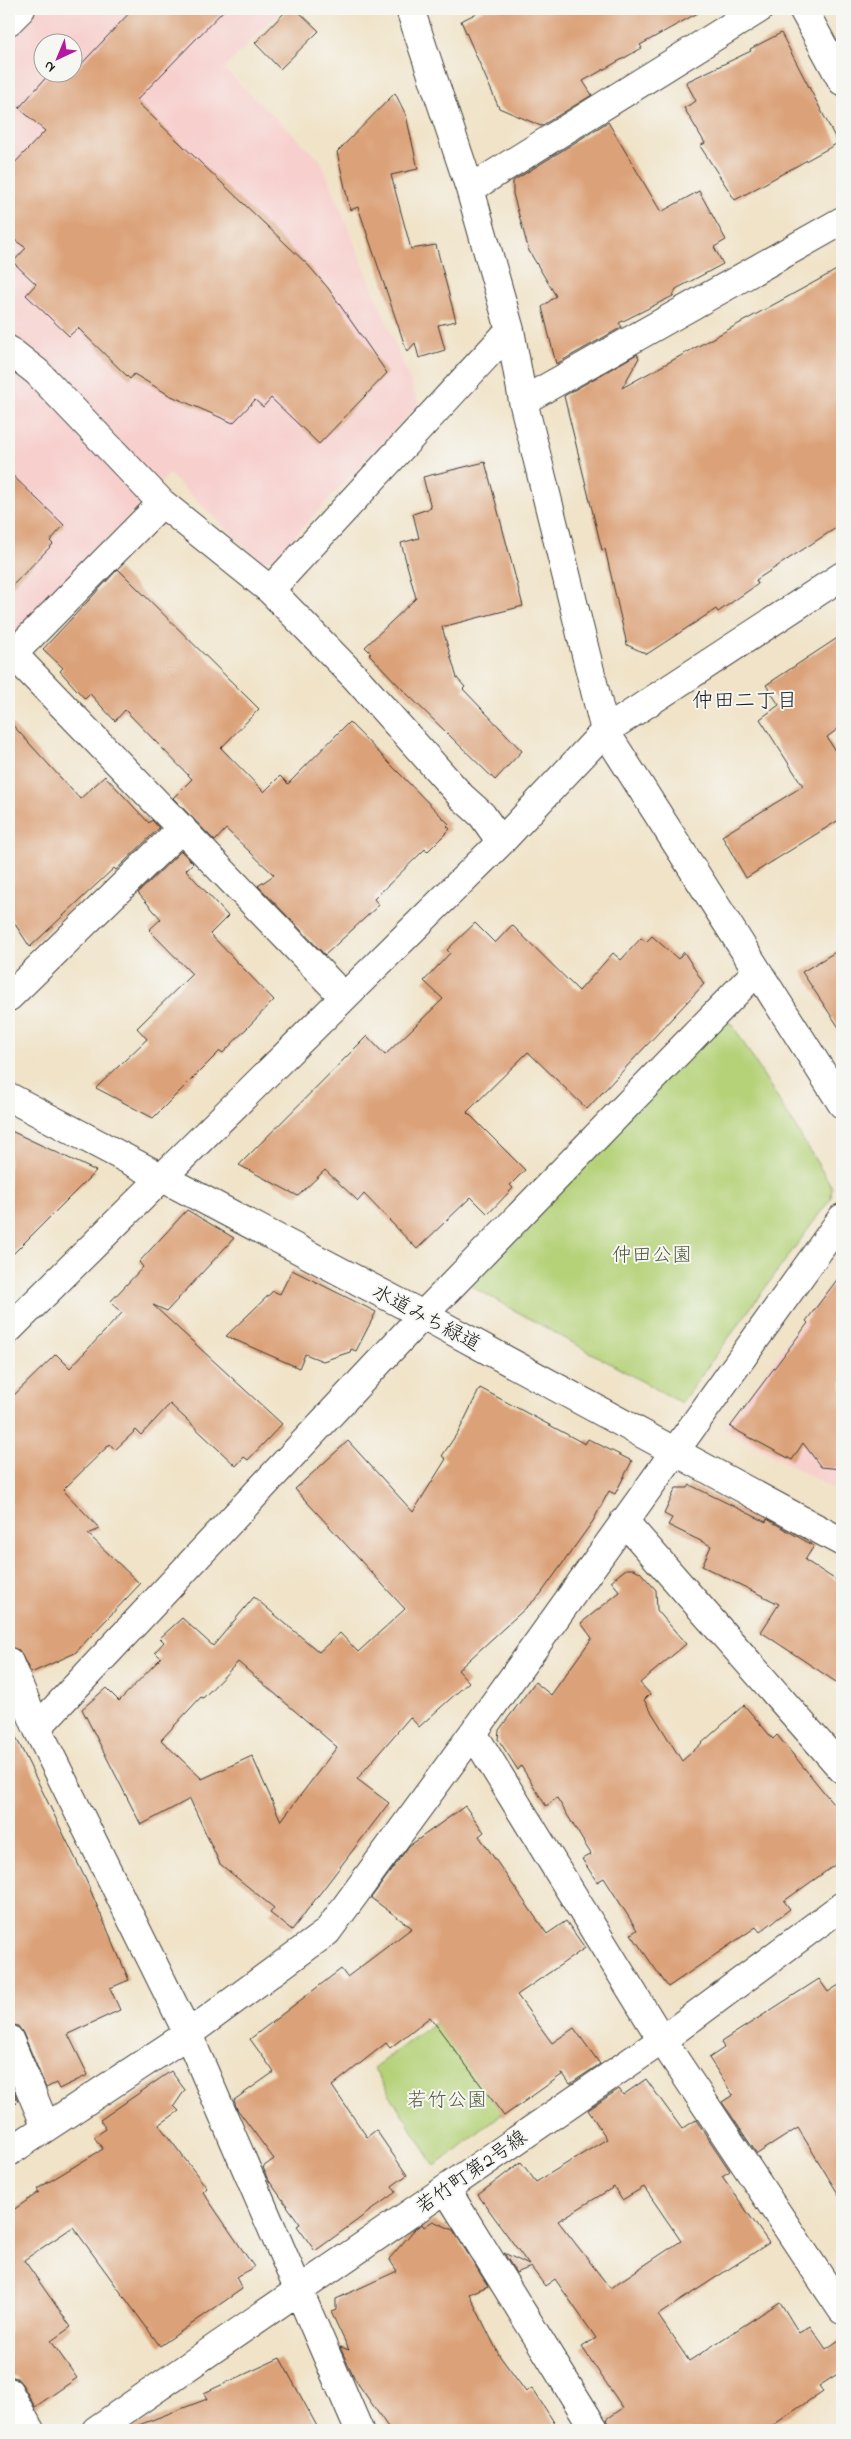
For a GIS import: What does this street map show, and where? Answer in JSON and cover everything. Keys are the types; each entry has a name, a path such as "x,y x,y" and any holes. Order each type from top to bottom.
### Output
{"street":[{"path":"9,21 21,9"},
{"path":"410,9 470,189 510,330 523,401 605,731 842,1104"},
{"path":"470,189 759,9"},
{"path":"803,9 842,81"},
{"path":"523,401 842,222"},
{"path":"270,590 510,330"},
{"path":"9,350 37,372 162,503 270,590 355,677 462,797 482,815 501,842"},
{"path":"162,503 11,656 182,828 343,996"},
{"path":"9,1329 161,1176 501,842 605,731 842,576"},
{"path":"9,997 182,828"},
{"path":"37,1728 423,1315 756,971"},
{"name":"水道みち緑道","path":"9,1096 423,1315 842,1542"},
{"path":"9,2152 188,2034 327,1932 473,1733 842,1218"},
{"path":"624,1521 842,1769"},
{"path":"9,1662 37,1728 188,2034 359,2430"},
{"path":"473,1733 662,2040 842,2310"},
{"name":"若竹町第2号線","path":"96,2430 662,2040 842,1906"},
{"path":"9,2039 46,2127"},
{"path":"446,2189 595,2430"},
{"path":"9,2392 30,2430"}],"shaded area":[{"path":"9,9 282,9 224,69 321,161 419,403 272,560 259,560 169,474 9,640"},
{"path":"842,1270 842,1494 724,1428"}],"green space":[{"name":"仲田公園","path":"718,1020 732,1024 832,1187 831,1198 681,1403 471,1286"},
{"name":"若竹公園","path":"444,2016 509,2108 435,2166 373,2068"}],"building":[{"path":"133,9 225,9 136,101 308,265 328,288 387,373 319,444 271,398 263,407 255,400 233,423 169,395 134,374 130,379 78,328 69,336 26,295 36,284 13,262 26,248 9,236 9,169 45,131 19,108 42,82 82,82 82,63"},
{"path":"288,9 296,9 319,31 280,69 255,43"},
{"path":"485,9 705,9 640,45 642,48 583,81 592,95 541,126 499,108 461,21"},
{"path":"781,33 838,143 735,200 700,146 705,143 684,108 696,101 686,82 751,51 750,49"},
{"path":"395,93 406,115 418,169 391,175 411,249 436,245 456,321 438,325 445,350 419,358 415,343 407,352 358,207 350,210 337,152"},
{"path":"608,122 661,212 699,191 726,240 714,247 723,264 676,289 673,296 619,323 622,327 556,364 542,307 556,296 529,251 513,194 513,181"},
{"path":"842,267 842,524 756,580 758,584 718,612 716,609 647,654 627,645 605,549 602,550 564,396 637,354 639,358 622,388"},
{"path":"485,462 523,606 442,627 457,678 465,687 463,689 522,751 495,780 401,688 369,654 371,653 365,647 416,598 401,543 419,538 413,514 431,508 423,477"},
{"path":"9,472 64,525 50,541 53,544 9,589"},
{"path":"118,569 259,709 221,748 264,792 280,776 288,784 349,722 449,824 447,826 450,829 427,852 425,849 374,899 379,905 325,955 258,886 274,875 226,829 215,841 173,798 192,779 125,710 115,721 90,694 85,699 60,671 63,668 43,649"},
{"path":"842,635 842,726 827,737 842,763 842,818 746,878 722,836 803,786 760,719 779,705 766,685"},
{"path":"9,721 80,799 105,776 149,823 152,820 159,828 116,870 114,868 30,947 9,915"},
{"path":"181,851 193,863 186,870 228,916 210,934 274,1000 223,1053 220,1051 153,1118 96,1088 147,1039 137,1028 192,974 149,930 161,919 138,893"},
{"path":"475,923 495,943 512,925 579,991 613,953 621,960 641,938 646,942 652,936 678,959 684,952 704,984 587,1109 528,1052 467,1112 525,1170 510,1185 513,1188 488,1214 471,1197 417,1249 364,1194 358,1201 325,1170 298,1196 239,1165 367,1036 385,1055 443,999 424,981 450,953 447,950"},
{"path":"842,948 842,1032 802,972"},
{"path":"9,1130 96,1171 9,1258"},
{"path":"187,1210 234,1238 167,1311 153,1305 282,1424 248,1460 244,1457 236,1466 170,1404 141,1435 136,1430 115,1450 110,1444 63,1490 100,1529 88,1534 140,1584 75,1653 31,1673 19,1650 9,1647 9,1400 56,1354 70,1368 122,1313 110,1302 143,1267 139,1262"},
{"path":"292,1270 376,1312 356,1351 351,1349 350,1352 323,1361 305,1354 299,1368 226,1336 273,1291 280,1294"},
{"path":"842,1273 842,1469 821,1467 803,1443 792,1460 730,1427 808,1323 806,1321"},
{"path":"480,1388 585,1444 588,1439 632,1461 615,1494 609,1491 593,1521 540,1595 458,1670 469,1682 419,1727 410,1717 357,1779 389,1803 292,1930 270,1913 274,1908 220,1864 190,1799 141,1825 82,1709 106,1688 119,1701 161,1658 155,1652 164,1642 160,1638 182,1618 213,1646 254,1597 319,1652 340,1633 358,1652 405,1609 295,1489 348,1441 413,1512 446,1459 442,1456 460,1429","holes":["238,1662 337,1747 281,1821 252,1756 202,1779 161,1740 201,1697 203,1698"]},
{"path":"690,1485 766,1522 767,1519 814,1546 805,1560 842,1584 842,1686 761,1632 779,1604 702,1566 711,1546 668,1525 672,1518 664,1514 676,1488 688,1488"},
{"path":"626,1569 634,1569 640,1572 656,1590 657,1610 686,1644 640,1683 650,1694 644,1700 682,1761 744,1705 773,1739 777,1735 842,1814 842,1860 784,1901 790,1909 760,1932 756,1927 668,1987 631,1934 637,1930 604,1878 597,1882 582,1859 591,1854 557,1798 546,1806 521,1766 518,1770 498,1739 499,1730 535,1682 551,1695 592,1638 581,1623 620,1592 611,1581"},
{"path":"9,1723 86,1880 129,1980 110,1988 120,2010 68,2034 88,2075 59,2089 56,2083 46,2088 23,2033 18,2026 9,2024"},
{"path":"465,1806 484,1832 479,1836 547,1934 566,1921 585,1948 517,1995 552,2043 574,2028 600,2064 570,2084 563,2074 504,2116 430,2017 390,2048 386,2043 332,2086 367,2137 376,2130 407,2175 392,2186 396,2192 315,2251 297,2226 300,2224 267,2178 263,2167 274,2159 237,2109 234,2100 274,2072 250,2039 341,1969 347,1977 412,1928 371,1898 409,1846"},
{"path":"819,1979 828,1992 842,1983 842,2200 798,2128 757,2154 722,2102 733,2095 709,2058 724,2048 721,2042"},
{"path":"171,2071 185,2090 174,2106 179,2111 159,2125 207,2188 203,2192 254,2267 236,2277 242,2289 160,2346 73,2227 24,2260 71,2327 51,2341 77,2378 35,2407 17,2378 9,2376 9,2213 39,2192 37,2189 103,2149 94,2137 106,2129 100,2120"},
{"path":"9,2079 18,2101 9,2106"},
{"path":"646,2079 682,2129 696,2120 730,2171 722,2176 769,2243 658,2315 689,2361 780,2302 799,2333 810,2326 826,2349 842,2338 842,2371 819,2386 823,2391 766,2430 611,2430 607,2419 623,2408 582,2347 596,2338 555,2279 545,2286 531,2267 516,2273 504,2253 529,2265 478,2195 521,2162 536,2182 607,2139 588,2110 619,2089 623,2095","holes":["614,2187 622,2200 644,2187 681,2241 610,2288 558,2221"]},
{"path":"433,2221 453,2230 488,2286 469,2294 499,2355 526,2392 532,2388 559,2430 390,2430 354,2378 340,2347 349,2350 331,2312 336,2310 336,2299 397,2271 389,2259 415,2229 422,2224 424,2227"},
{"path":"280,2358 319,2430 131,2430 131,2428 207,2399 204,2393"}],"district":[{"name":"仲田二丁目","path":"745,700"}]}
